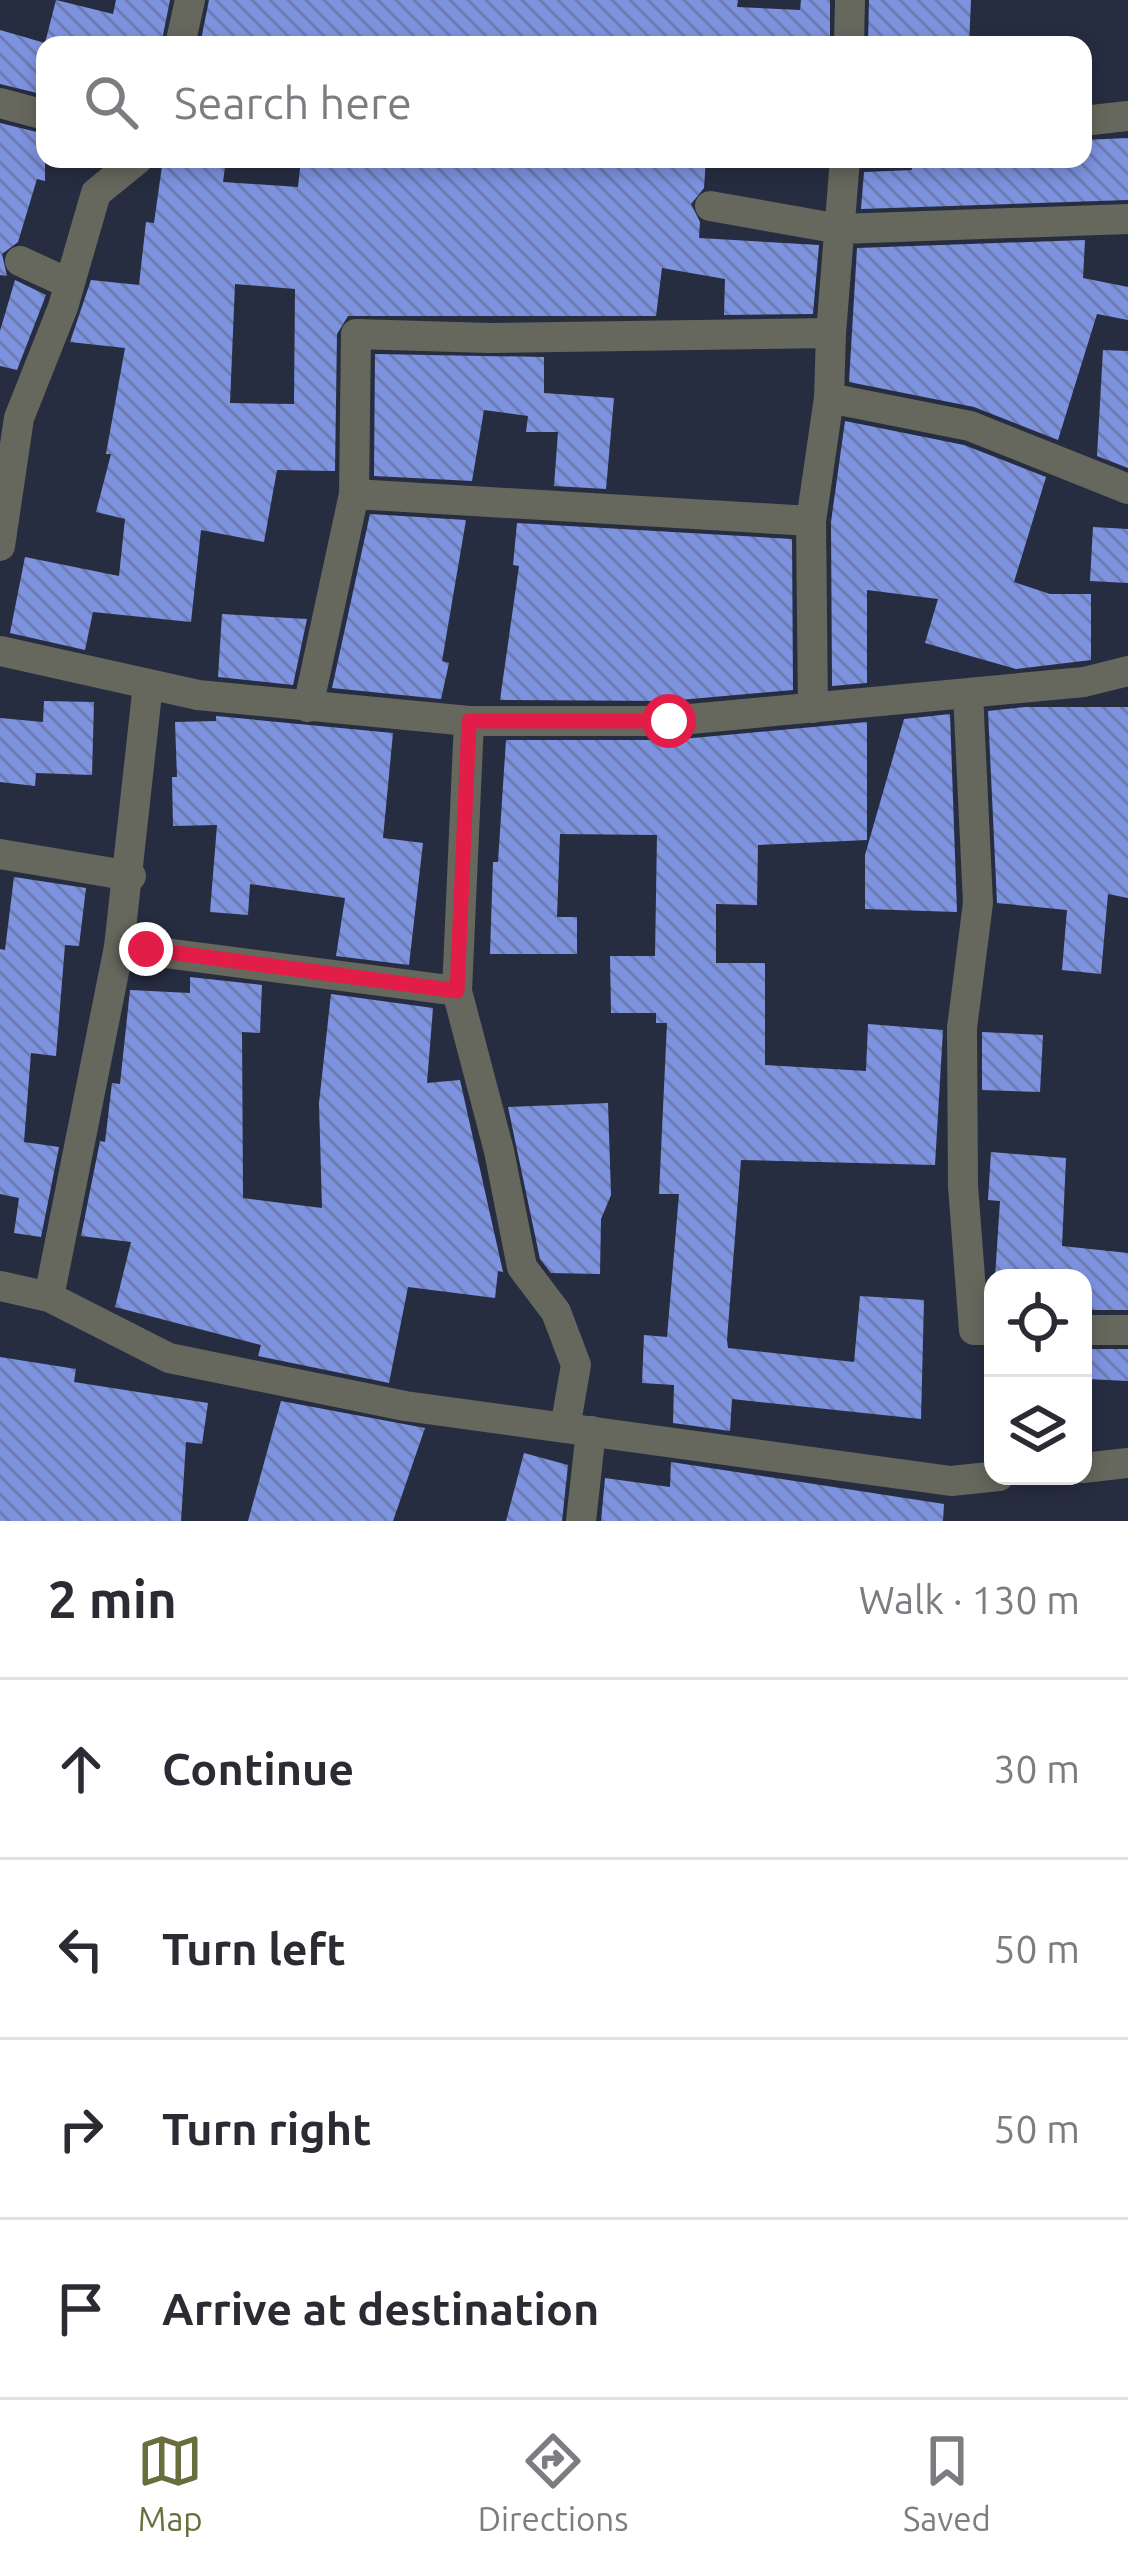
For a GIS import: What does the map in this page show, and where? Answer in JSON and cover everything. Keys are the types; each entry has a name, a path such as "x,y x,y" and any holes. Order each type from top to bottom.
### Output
{"street":[{"path":"182,36 190,0"},
{"path":"848,36 850,0"},
{"path":"0,103 36,113"},
{"path":"1092,120 1128,116"},
{"path":"2,529 19,418 96,193 127,168"},
{"path":"813,708 811,521 829,398 844,168"},
{"path":"710,206 841,229 1128,219"},
{"path":"20,260 68,283"},
{"path":"308,706 354,494 356,334 489,338 831,333"},
{"path":"829,398 970,425 1128,489"},
{"path":"354,494 811,521"},
{"path":"0,651 148,684 469,721 669,721 1084,682 1128,671"},
{"path":"50,1297 131,876 148,684"},
{"path":"968,693 978,903 962,1028 963,1186 974,1330 984,1330"},
{"path":"469,721 457,991 522,1267 556,1312 576,1365 581,1521"},
{"path":"0,854 131,876"},
{"path":"119,947 457,991"},
{"path":"0,1286 50,1297 169,1358 405,1406 951,1480 984,1477"},
{"path":"1092,1330 1128,1330"},
{"path":"1092,1467 1128,1463"}],"building":[{"path":"56,0 113,14 116,0 170,0 163,36 47,36"},
{"path":"209,0 738,0 737,7 800,10 801,0 830,0 830,36 202,36"},
{"path":"869,0 971,0 969,36 868,36"},
{"path":"0,30 36,40 36,93 0,84"},
{"path":"0,123 36,132 36,168 45,168 45,181 37,179 18,242 2,254 7,276 0,275"},
{"path":"1128,138 1128,200 861,209 864,172 1092,168 1092,140"},
{"path":"162,168 225,168 223,182 298,187 300,168 705,168 704,188 691,204 700,222 699,238 819,245 813,314 724,315 725,279 662,268 656,316 348,316 337,334 335,471 277,470 264,542 201,530 191,622 93,612 85,650 10,633 25,557 119,576 125,519 96,512 111,454 106,454 125,348 70,342 91,280 139,285 146,222 154,223","holes":["235,284 295,289 294,404 230,403"]},
{"path":"1085,240 1083,278 1128,287 1128,320 1097,314 1058,440 974,407 849,382 857,248"},
{"path":"15,280 46,295 17,370 0,366 0,331"},
{"path":"1103,350 1128,351 1128,468 1097,456"},
{"path":"375,354 544,357 544,393 614,398 606,489 554,486 558,432 526,432 528,416 484,410 472,481 374,476"},
{"path":"845,421 964,445 1046,477 1014,582 1050,594 1091,594 1091,660 1016,669 925,643 938,599 867,590 867,683 832,686 831,522"},
{"path":"370,514 466,520 442,661 449,663 441,699 332,688"},
{"path":"517,523 792,539 793,690 668,701 500,700 519,566 513,565"},
{"path":"1093,527 1128,529 1128,583 1090,581"},
{"path":"222,614 307,619 293,685 218,677"},
{"path":"44,701 94,702 92,775 36,773 35,786 0,782 0,718 43,722"},
{"path":"1128,707 1128,898 1108,894 1101,974 1062,970 1067,910 997,903 988,711"},
{"path":"950,714 957,912 865,909 865,855 904,719"},
{"path":"216,716 393,733 383,838 423,843 409,965 336,956 345,898 250,884 248,915 210,912 217,825 173,826 172,777 177,777 175,722 216,721"},
{"path":"867,722 867,840 758,845 757,905 716,904 716,963 765,963 765,1065 866,1071 868,1024 943,1030 935,1165 741,1160 727,1340 728,1348 854,1362 860,1296 924,1300 921,1419 732,1399 730,1431 673,1423 674,1385 642,1383 644,1335 667,1337 679,1194 659,1194 667,1023 656,1023 656,1013 611,1013 610,956 655,956 657,835 560,834 557,917 577,917 577,954 490,954 493,862 498,862 506,740 671,740"},
{"path":"14,877 86,888 79,946 65,945 56,1056 31,1053 24,1142 59,1147 41,1237 14,1233 19,1198 0,1194 0,949 5,950"},
{"path":"190,977 262,985 260,1033 242,1032 243,1198 322,1208 319,1103 331,994 433,1008 427,1083 460,1080 503,1272 498,1271 495,1298 408,1287 389,1383 258,1356 261,1345 115,1307 131,1242 81,1236 100,1141 105,1142 112,1083 120,1084 130,990 190,993"},
{"path":"982,1032 1043,1035 1040,1092 982,1090"},
{"path":"608,1103 611,1195 601,1219 600,1274 551,1273 540,1259 508,1107"},
{"path":"991,1152 1066,1158 1062,1246 1128,1253 1128,1310 1092,1310 1092,1269 996,1269 1000,1201 988,1200"},
{"path":"1092,1349 1128,1349 1128,1381 1092,1379"},
{"path":"0,1357 76,1369 74,1382 208,1403 202,1444 186,1442 181,1521 0,1521"},
{"path":"281,1401 425,1428 393,1521 248,1521"},
{"path":"524,1453 568,1465 562,1521 506,1521"},
{"path":"671,1462 944,1504 943,1521 601,1521 605,1478 670,1487"}],"route":[{"path":"146,949 457,991 469,721 669,721"}]}
